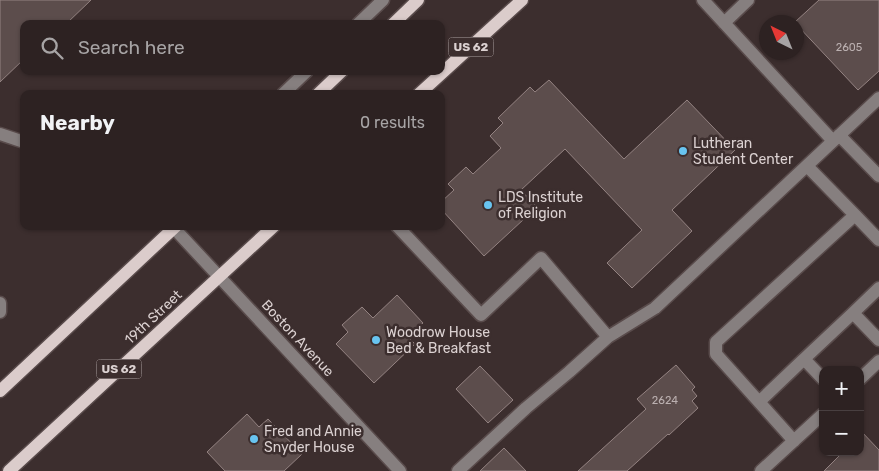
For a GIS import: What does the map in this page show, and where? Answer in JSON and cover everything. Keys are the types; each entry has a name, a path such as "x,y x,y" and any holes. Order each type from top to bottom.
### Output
{"main road":[{"path":"397,20 418,0"},
{"name":"US 62","path":"445,70 522,0"},
{"path":"322,90 338,75"},
{"name":"US 62","path":"423,90 440,75"},
{"path":"0,391 171,230"},
{"name":"19th Street","path":"9,471 270,230"}],"street":[{"path":"362,20 383,0"},
{"path":"703,0 836,138 879,176"},
{"path":"724,23 748,0"},
{"path":"287,90 303,75"},
{"path":"458,471 526,408 608,337 655,308 879,98"},
{"path":"0,134 20,140"},
{"path":"806,166 879,240"},
{"path":"794,441 716,354 716,342 855,215"},
{"name":"Boston Avenue","path":"177,230 400,471"},
{"path":"402,230 481,314 541,258 608,337"},
{"path":"759,402 879,288"},
{"path":"0,303 0,312"},
{"path":"853,312 879,340"},
{"path":"804,359 819,375"},
{"path":"864,375 879,361"},
{"path":"761,471 819,418"}],"building":[{"path":"0,0 91,0 70,20 20,20 20,63 0,82"},
{"path":"819,0 879,0 879,71 858,90 804,33 803,15"},
{"path":"549,80 624,159 687,100 735,150 672,210 692,231 632,288 607,263 642,230 565,149 521,190 537,207 484,256 445,213 445,198 454,190 448,184 466,167 473,174 501,148 490,136 503,123 498,118 530,87 535,92"},
{"name":"Woodrow House Bed & Breakfast","path":"397,295 423,323 408,337 415,344 374,383 336,344 348,332 342,325 362,307 373,318"},
{"path":"676,365 695,387 692,390 697,396 692,401 698,408 627,471 578,471 646,409 637,399"},
{"path":"480,366 513,400 488,423 456,389"},
{"name":"Fred and Annie Snyder House","path":"247,414 259,427 268,419 302,454 284,471 225,471 207,452"},
{"path":"864,434 879,450 879,471 824,471 839,456 864,456"},
{"path":"504,448 526,471 480,471"}],"place":[{"name":"Lutheran Student Center","path":"683,151"},
{"name":"LDS Institute of Religion","path":"488,205"},
{"name":"Woodrow House Bed & Breakfast","path":"376,340"},
{"name":"Fred and Annie Snyder House","path":"254,439"}]}
